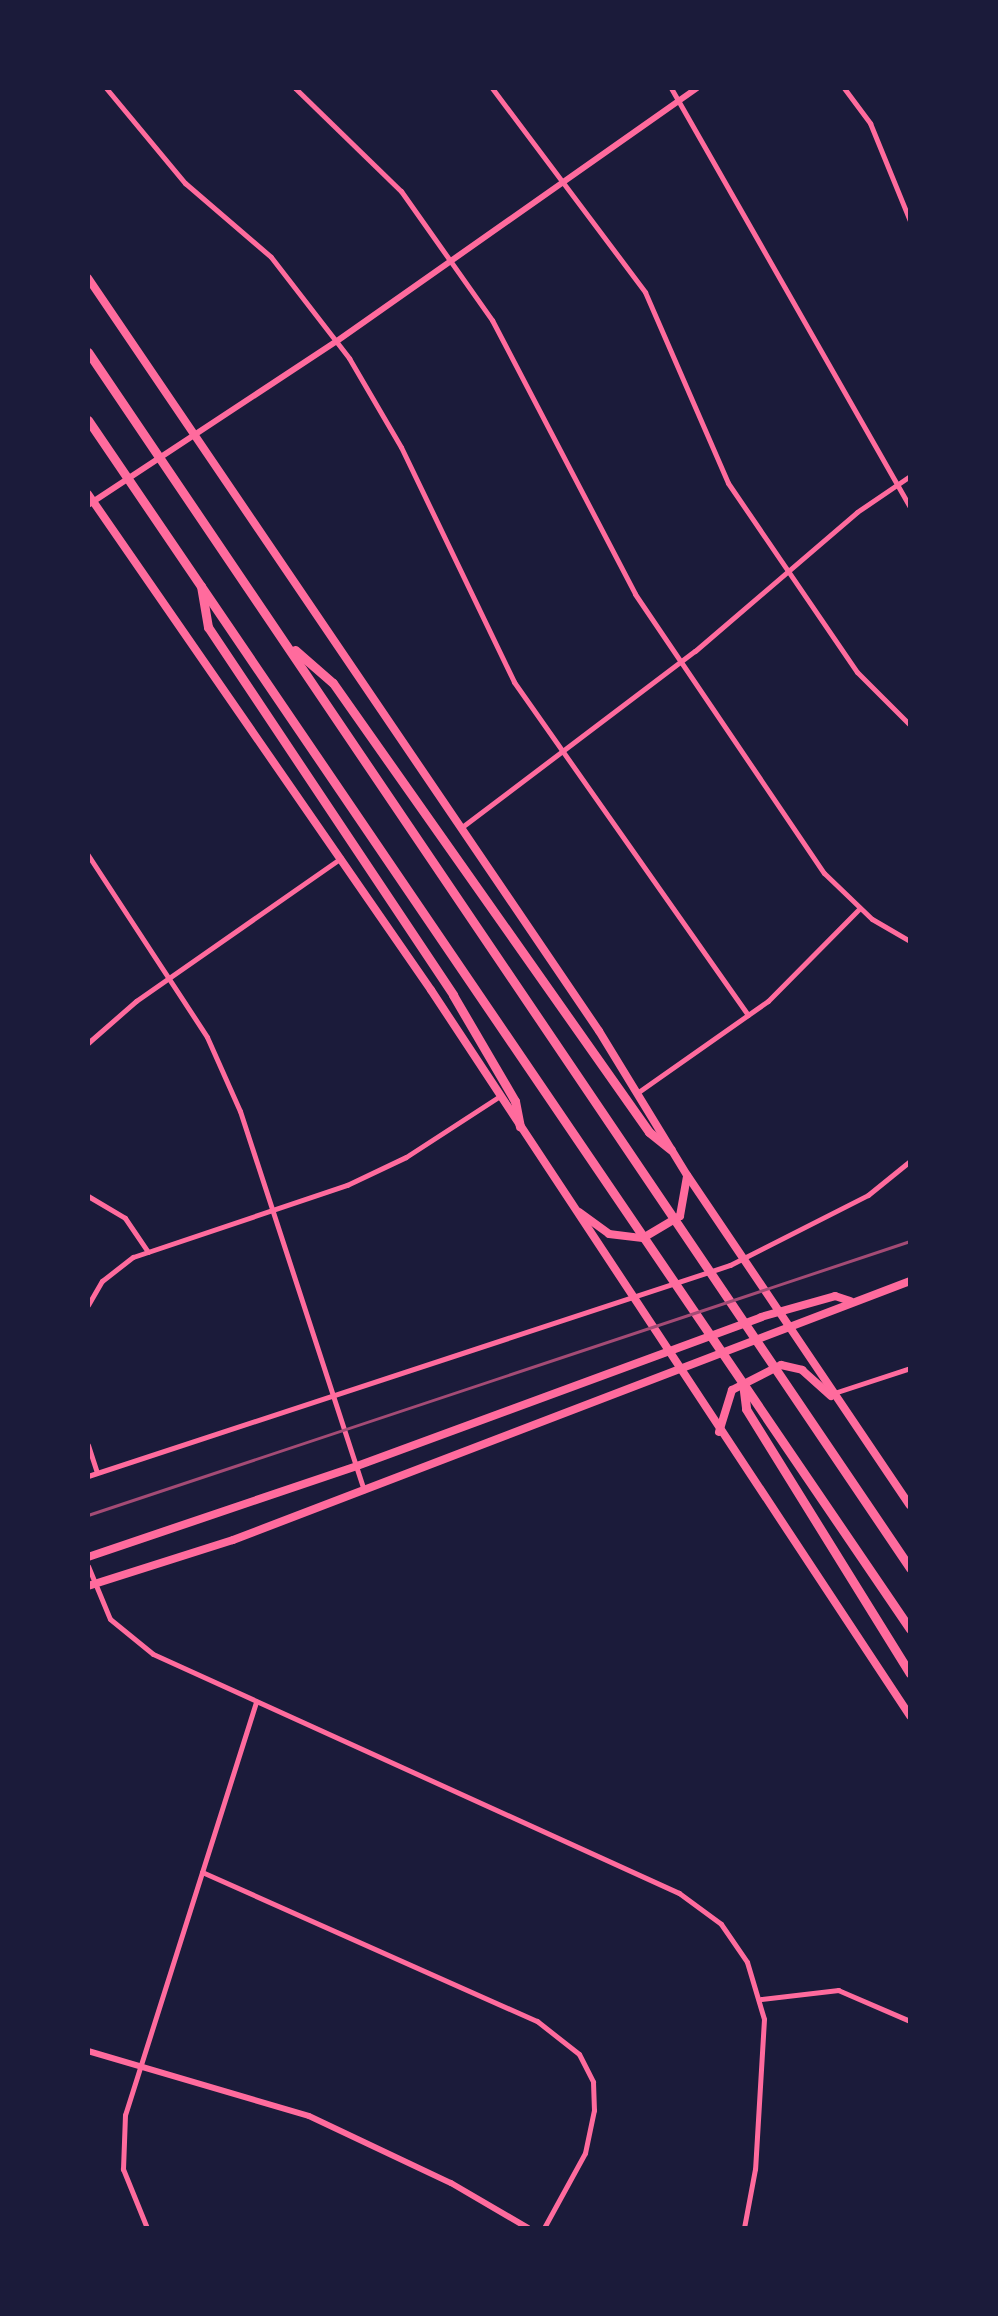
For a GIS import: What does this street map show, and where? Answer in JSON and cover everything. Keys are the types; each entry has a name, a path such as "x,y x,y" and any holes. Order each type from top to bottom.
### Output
{"highway":[{"path":"88,351 910,1568"},
{"path":"88,420 910,1628"},
{"path":"201,584 208,627 452,995 515,1101 520,1127"},
{"path":"286,642 332,683 649,1132 671,1150"},
{"path":"743,1378 746,1409 910,1672"}],"main road":[{"path":"88,278 190,437 462,827 671,1150 910,1505"},
{"path":"89,500 341,858 910,1716"},
{"path":"572,1206 609,1234 643,1238 684,1210 687,1174"},
{"path":"91,1585 364,1490 793,1330 850,1301 910,1280"},
{"path":"88,1557 357,1466 781,1311 836,1296 850,1301"},
{"path":"720,1433 732,1390 781,1365 810,1375 845,1410"}],"street":[{"path":"106,88 185,183 271,257 337,341 401,447 514,682 748,1015"},
{"path":"295,88 401,191 451,259 513,354 598,532 824,873 859,909 910,941"},
{"path":"492,88 566,180 645,292 705,440 788,572 857,672 910,726"},
{"path":"670,88 910,507"},
{"path":"89,500 103,495 337,341 697,88"},
{"path":"844,88 870,123 910,221"},
{"path":"462,827 681,662 910,476"},
{"path":"88,855 170,977 240,1110 336,1393 364,1490"},
{"path":"88,1043 170,977 341,858"},
{"path":"637,1093 796,976 859,909"},
{"path":"88,1305 118,1267 148,1252 274,1210 406,1158 500,1096"},
{"path":"88,1476 753,1256 868,1195 910,1162"},
{"path":"88,1196 125,1218 148,1252"},
{"path":"834,1394 910,1368"},
{"path":"88,1446 97,1473"},
{"path":"88,1566 91,1585 123,1635 256,1701 702,1906 738,1946 760,1999 762,2080 744,2228"},
{"path":"148,2228 130,2196 120,2142 256,1701"},
{"path":"202,1872 537,2021 579,2054 593,2082 594,2110 585,2153 544,2228"},
{"path":"760,1999 838,1990 910,2022"},
{"path":"88,2051 309,2116 435,2175 528,2228"}],"railway":[{"path":"88,1515 910,1241"}]}
